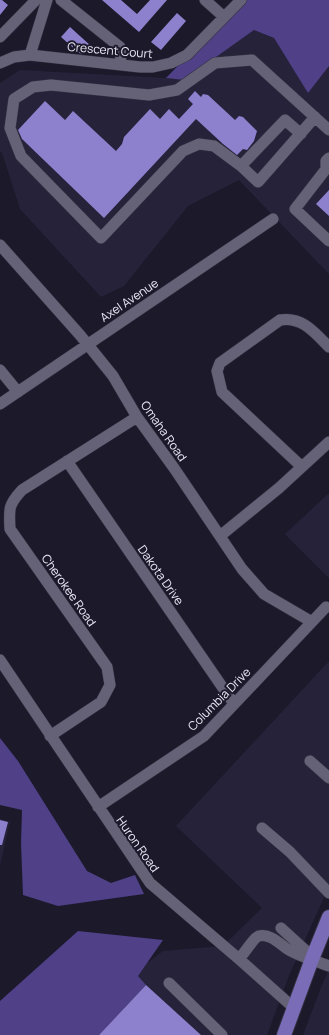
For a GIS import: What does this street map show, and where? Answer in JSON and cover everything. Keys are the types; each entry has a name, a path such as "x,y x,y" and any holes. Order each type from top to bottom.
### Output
{"main road":[{"path":"284,1035 329,917"}],"street":[{"path":"0,37 36,0"},
{"path":"30,55 47,0"},
{"path":"60,0 120,47 121,65"},
{"path":"205,0 224,17"},
{"name":"Crescent Court","path":"0,63 14,57 30,55 153,67 170,63 187,55 240,0"},
{"path":"315,117 302,134 258,182 241,166 214,146 199,144 183,151 101,238 21,156 10,128 14,99 33,87 51,85 149,96 177,90 215,63 252,60 315,117 329,130"},
{"path":"241,166 285,120 302,134"},
{"path":"329,158 326,161 326,169 295,209 329,241"},
{"name":"Axel Avenue","path":"0,404 272,219"},
{"name":"Omaha Road","path":"0,245 113,376 137,417 174,468 242,569 264,594 312,622"},
{"path":"302,467 222,392 217,376 218,367 220,363 280,320 293,320 308,326 329,347"},
{"path":"0,370 18,392"},
{"path":"67,461 137,417"},
{"path":"220,536 279,488 329,442"},
{"name":"Cherokee Road","path":"50,736 101,702 110,685 107,668 10,529 9,510 13,500 22,490 67,461"},
{"name":"Dakota Drive","path":"67,461 234,704"},
{"name":"Columbia Drive","path":"98,807 204,736 326,607"},
{"name":"Huron Road","path":"0,660 150,883 240,959 294,1008"},
{"path":"310,761 329,778"},
{"path":"262,828 290,852 329,892"},
{"path":"281,928 313,957 329,966"},
{"path":"240,959 249,948 253,940 258,936 264,935 290,950 313,957"},
{"path":"169,983 222,1035"}],"shaded area":[{"path":"242,0 329,0 329,66 308,93 274,38 254,30 184,80 166,78"},
{"path":"254,30 274,38 308,92 329,66 329,274 239,180 188,206 124,286 101,297 20,209 2,153 0,151 0,83 20,70 184,80"},
{"path":"329,493 329,578 285,534"},
{"path":"329,661 329,886 288,978 267,1035 93,1035 122,982 163,951 223,946 262,908 176,826"},
{"path":"0,738 18,761 87,871 111,883 135,875 144,894 58,906 23,895 21,843 22,810 0,805"},
{"path":"0,819 11,822 9,825 0,866"},
{"path":"78,931 163,940 138,976 146,985 99,1035 0,1035 0,1001"},
{"path":"329,969 329,1035 303,1035 320,990"}],"building":[{"path":"0,0 8,5 0,15"},
{"path":"102,0 121,0 137,14 150,0 167,0 139,32"},
{"path":"177,13 186,21 161,50 151,42"},
{"path":"70,27 91,46 83,54 79,53 61,37"},
{"path":"195,91 201,97 203,94 208,95 235,120 239,116 243,117 257,131 254,141 247,150 243,149 237,155 196,119 104,218 22,139 18,130 45,101 65,120 73,111 116,151 122,144 124,137 150,109 160,119 169,109 179,119 193,104 188,99"},
{"path":"329,190 329,216 316,204"},
{"path":"0,820 8,822 2,845 0,845"},
{"path":"146,985 201,1035 99,1035"}]}
